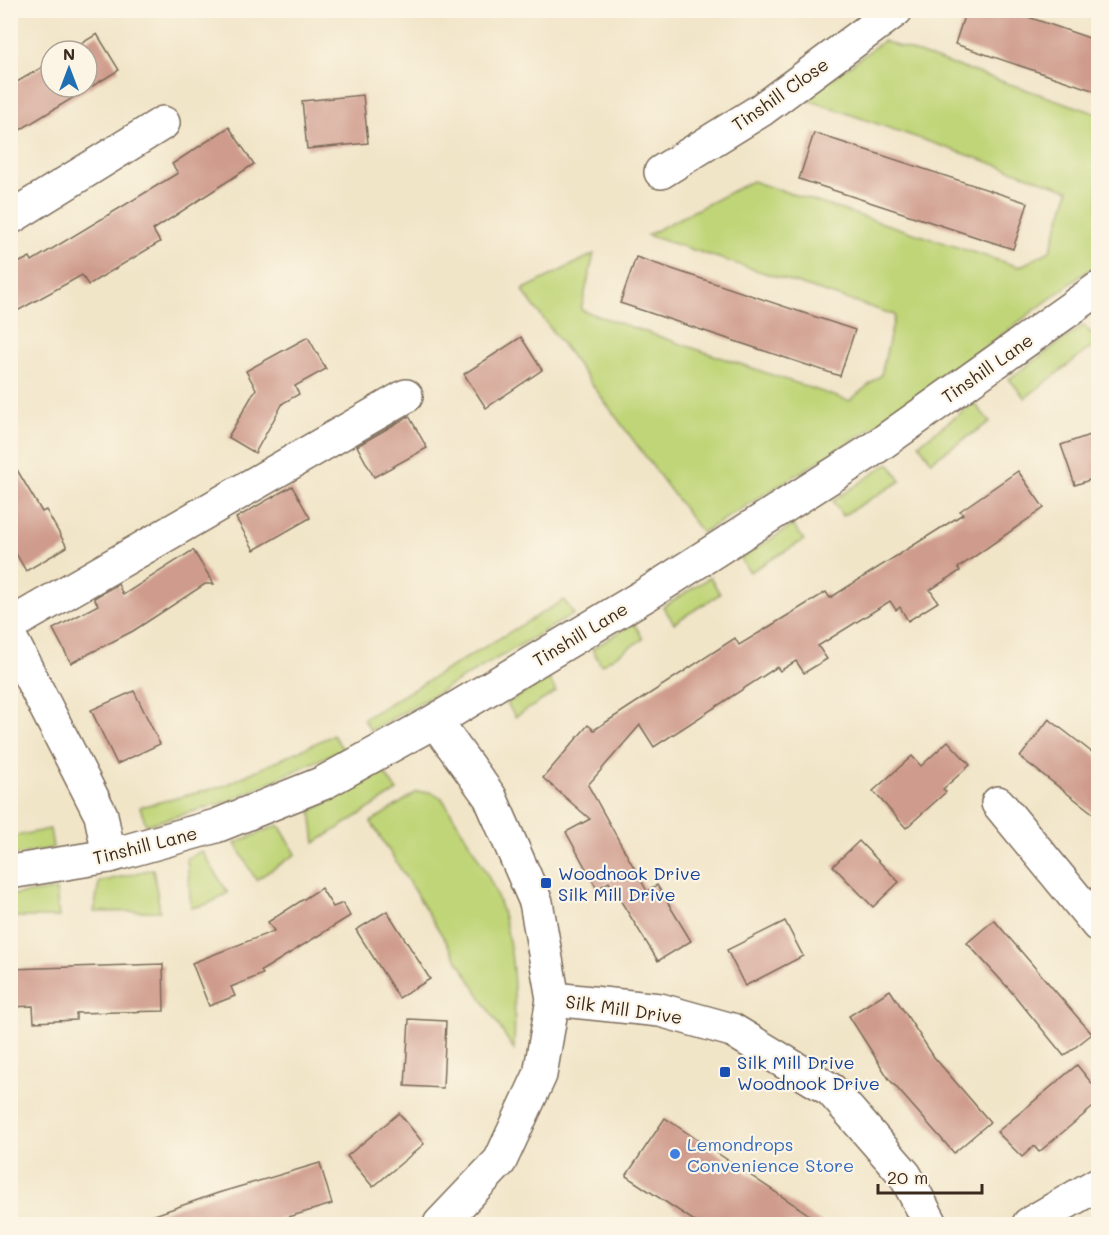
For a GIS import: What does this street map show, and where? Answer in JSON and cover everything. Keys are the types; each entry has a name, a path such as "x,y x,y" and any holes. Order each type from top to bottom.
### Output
{"street":[{"name":"Tinshill Close","path":"661,172 761,110 896,10"},
{"path":"10,218 162,123"},
{"name":"Tinshill Lane","path":"10,872 109,856 216,826 323,783 435,721 647,594 869,452 1098,289"},
{"path":"10,625 406,396"},
{"path":"10,636 101,815 109,856"},
{"path":"435,721 490,797 536,902 553,999 540,1075 500,1161 440,1224"},
{"path":"998,803 1098,925"},
{"name":"Silk Mill Drive","path":"553,999 660,1010 732,1030 831,1090 905,1175 931,1224"},
{"path":"1029,1224 1098,1184"}],"green space":[{"path":"883,41 1098,114 1098,263 895,414 702,533 522,290 594,254 581,310 849,401 881,375 895,315 647,235 752,181 1019,267 1050,251 1069,190 805,99"},
{"path":"1084,325 1098,342 1025,398 1009,379"},
{"path":"974,403 990,422 931,461 919,444"},
{"path":"889,463 901,481 842,516 833,501"},
{"path":"793,525 804,540 750,572 740,559"},
{"path":"710,577 720,594 674,623 663,607"},
{"path":"564,600 574,614 371,731 363,719"},
{"path":"634,623 643,639 601,665 592,649"},
{"path":"549,678 556,692 515,717 507,703"},
{"path":"333,735 343,749 229,801 146,825 140,807 223,786"},
{"path":"384,772 397,791 315,843 311,811"},
{"path":"417,792 431,792 442,798 480,861 499,902 512,964 515,1007 514,1050 371,822"},
{"path":"279,825 296,854 256,880 235,843"},
{"path":"50,829 53,848 11,856 11,837"},
{"path":"202,851 228,893 208,904 191,908 187,858"},
{"path":"153,869 160,911 94,912 99,882"},
{"path":"56,890 59,917 11,917 11,895"}],"building":[{"path":"966,10 1008,10 1098,41 1098,92 955,44"},
{"path":"97,34 119,70 99,82 99,39 89,39"},
{"path":"39,69 39,99 71,99 10,136 10,86"},
{"path":"363,95 368,143 307,149 302,101"},
{"path":"229,127 254,164 153,230 160,242 88,285 82,275 10,315 10,267 30,257 32,261 178,173 172,164"},
{"path":"814,133 1028,203 1013,249 799,179"},
{"path":"636,257 855,330 840,376 620,303"},
{"path":"308,337 326,369 295,386 299,394 283,403 255,453 228,437 256,389 246,371"},
{"path":"521,337 542,370 486,408 464,374"},
{"path":"409,416 427,448 374,477 357,446"},
{"path":"1098,432 1098,477 1075,485 1061,445"},
{"path":"10,458 42,512 46,510 67,547 26,571 10,543"},
{"path":"1018,471 1044,508 958,568 960,571 930,590 938,602 908,621 900,607 896,610 890,601 818,646 827,659 804,673 796,661 780,671 777,667 654,747 640,725 588,785 647,891 657,885 691,941 658,961 609,882 597,889 566,832 590,819 543,778 588,725 594,730 735,638 739,645 826,592 830,598 963,514 960,511"},
{"path":"292,486 310,518 254,550 236,518"},
{"path":"193,550 214,584 205,584 133,631 71,663 53,629 98,605 94,598 118,584 123,595"},
{"path":"134,691 160,744 117,764 91,710"},
{"path":"1049,719 1098,757 1098,817 1020,757"},
{"path":"948,741 970,765 943,789 946,792 906,828 873,791 912,756 921,766"},
{"path":"859,841 899,882 873,907 833,866"},
{"path":"321,888 333,907 343,903 350,916 261,971 263,974 231,987 235,996 209,1006 192,963 274,931 268,922"},
{"path":"387,911 430,979 399,998 356,930"},
{"path":"994,920 1092,1034 1064,1056 1010,990 967,943"},
{"path":"785,921 803,956 745,986 727,950"},
{"path":"163,964 164,1011 76,1013 76,1020 34,1022 33,1006 10,1007 10,969"},
{"path":"890,990 934,1057 990,1122 954,1153 889,1079 849,1016"},
{"path":"409,1019 446,1021 443,1088 405,1086"},
{"path":"1077,1065 1098,1091 1098,1103 1039,1152 1034,1146 1022,1157 997,1132"},
{"path":"399,1113 424,1144 373,1187 347,1156"},
{"path":"665,1118 823,1224 699,1224 626,1176"},
{"path":"320,1163 332,1204 265,1224 140,1224 140,1220 218,1193"}],"place":[{"name":"Woodnook Drive Silk Mill Drive","path":"546,883"},
{"name":"Silk Mill Drive Woodnook Drive","path":"725,1072"},
{"name":"Lemondrops Convenience Store","path":"675,1154"}]}
